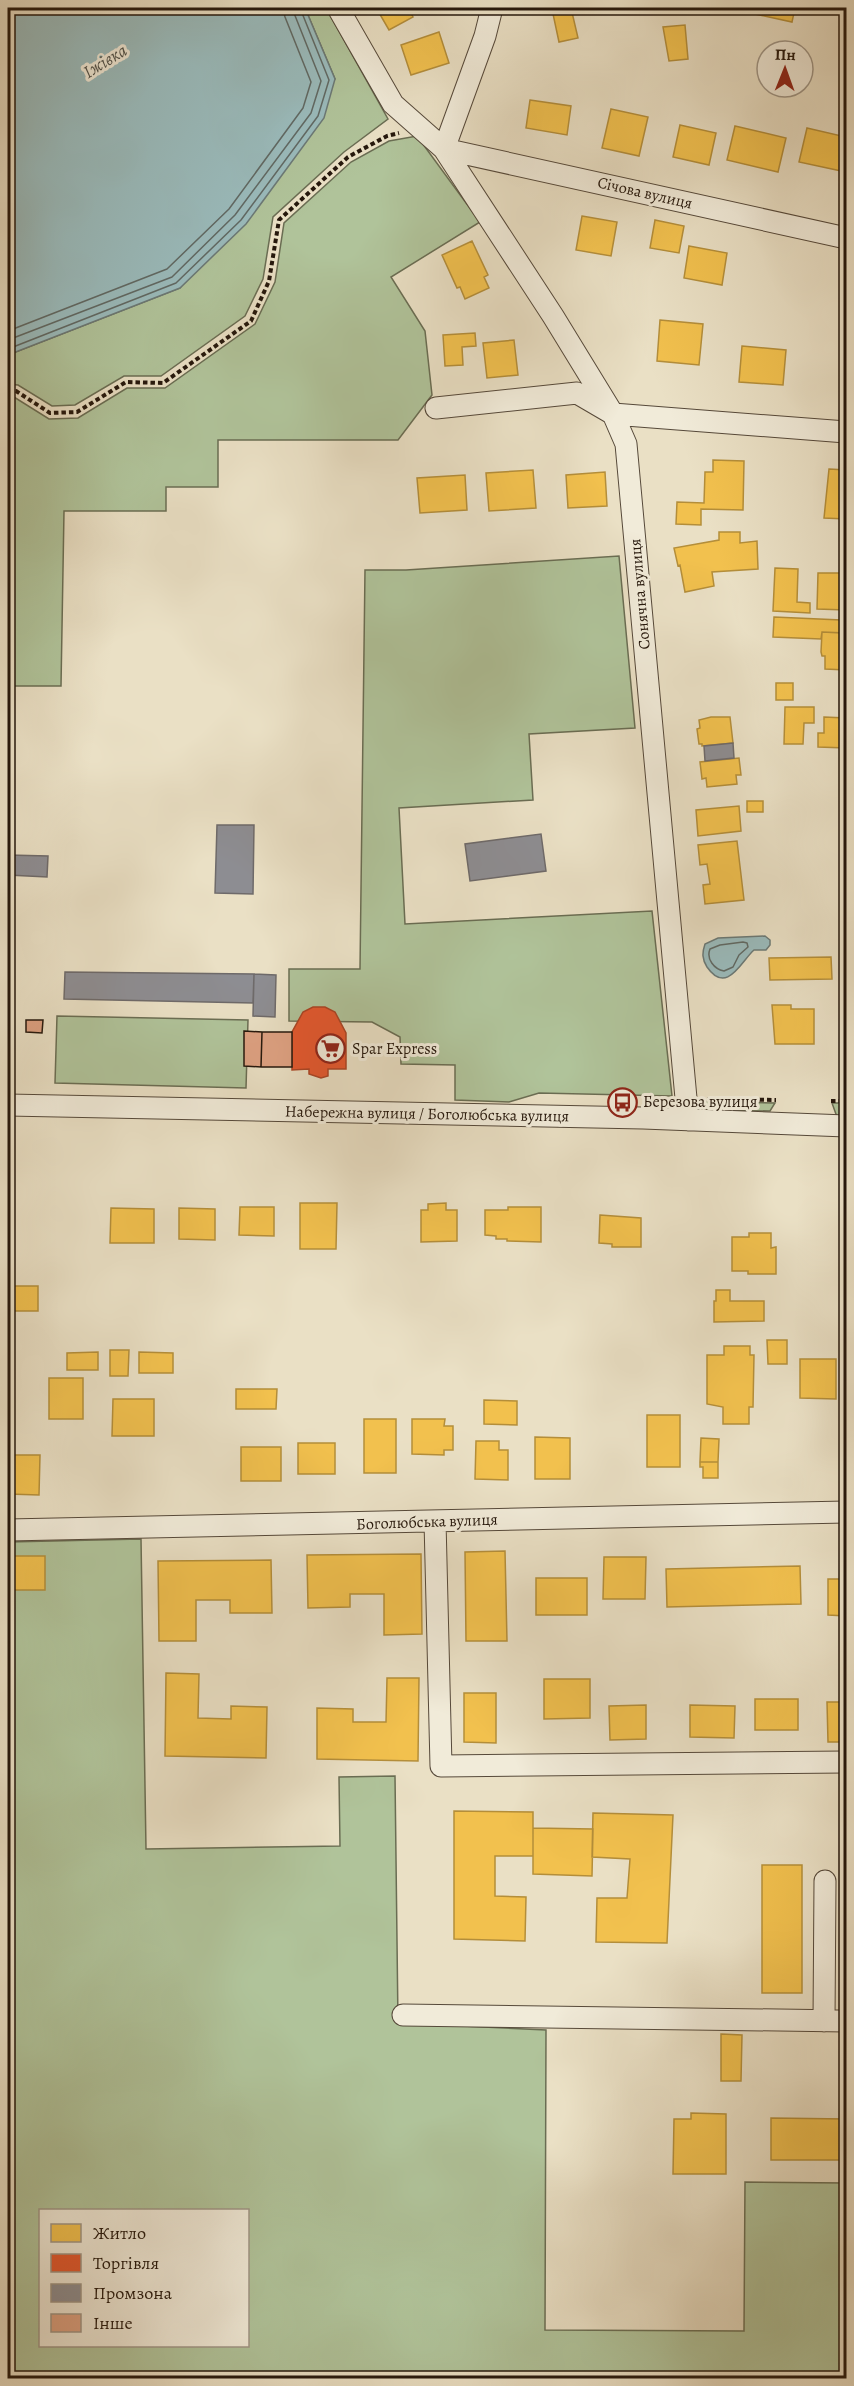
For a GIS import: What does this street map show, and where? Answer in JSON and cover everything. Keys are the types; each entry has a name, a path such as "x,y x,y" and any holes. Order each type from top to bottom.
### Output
{"street":[{"name":"Сонячна вулиця","path":"338,8 393,104 444,148 553,316 613,414 626,444 688,1120"},
{"path":"444,148 485,36 492,8"},
{"name":"Січова вулиця","path":"444,148 846,238"},
{"path":"436,408 577,393 613,414 846,432"},
{"name":"Набережна вулиця / Боголюбська вулиця","path":"8,1105 688,1120 846,1126"},
{"name":"Боголюбська вулиця","path":"8,1530 846,1512"},
{"path":"435,1521 441,1766 846,1762"},
{"path":"824,2021 825,1881"},
{"path":"403,2015 846,2021"}],"path":[{"path":"8,390 16,391 50,413 77,412 126,382 163,383 251,321 269,281 279,220 348,157 387,136 422,128"},
{"path":"705,1099 776,1100"},
{"path":"831,1101 846,1101"}],"green space":[{"path":"305,8 326,8 388,119 344,152 273,217 263,279 245,316 161,376 124,376 75,405 52,406 18,385 8,384 8,355 180,288 335,79"},
{"path":"417,136 480,222 391,277 425,331 432,395 398,440 218,440 218,487 166,487 166,511 64,511 61,686 8,686 8,396 14,397 49,419 78,418 127,388 165,388 255,324 275,282 284,223 351,162 389,141"},
{"path":"619,556 635,728 529,734 533,800 399,808 405,924 652,911 672,1096 539,1093 509,1102 455,1100 455,1065 401,1064 400,1037 372,1022 289,1021 289,969 360,969 365,570 406,570"},
{"path":"57,1016 248,1020 246,1088 55,1083"},
{"path":"694,1101 775,1103 770,1111 706,1110"},
{"path":"832,1103 846,1103 846,1117 837,1117"},
{"path":"141,1539 146,1849 340,1846 339,1777 395,1776 398,2023 546,2030 545,2330 744,2331 745,2182 846,2183 846,2378 8,2378 8,1542"}],"water":[{"name":"Іжівка","path":"8,8 305,8 335,79 324,118 246,224 180,288 8,355"},
{"path":"765,936 770,940 770,945 766,950 754,950 734,973 727,977 721,978 714,975 705,964 703,950 705,944 718,938"}],"building: Житло":[{"path":"385,8 408,8 413,17 389,30 378,11"},
{"path":"559,8 571,8 578,38 559,42 553,14 560,13"},
{"path":"752,8 795,8 792,22 750,13"},
{"path":"685,25 688,59 669,61 663,27"},
{"path":"439,32 449,63 411,75 401,45"},
{"path":"530,100 571,106 567,135 526,128"},
{"path":"611,109 648,117 639,156 602,148"},
{"path":"680,125 716,133 709,165 673,157"},
{"path":"735,126 786,138 778,172 727,160"},
{"path":"807,128 846,137 846,172 799,162"},
{"path":"582,216 617,222 611,256 576,250"},
{"path":"655,220 684,226 679,253 650,248"},
{"path":"472,241 488,275 484,277 489,288 465,299 460,287 457,288 442,255"},
{"path":"689,246 727,253 722,285 684,278"},
{"path":"660,320 703,324 699,365 657,361"},
{"path":"475,333 476,346 462,347 463,365 445,366 443,335"},
{"path":"514,340 518,375 487,378 483,343"},
{"path":"742,346 786,350 783,385 739,382"},
{"path":"713,460 744,461 743,510 701,509 701,525 676,524 677,502 704,503 705,472 713,472"},
{"path":"829,469 846,470 846,519 824,518"},
{"path":"533,470 536,508 489,511 486,473"},
{"path":"605,472 607,506 568,508 566,475"},
{"path":"465,475 467,510 420,513 417,478"},
{"path":"719,532 740,532 740,543 757,541 758,569 712,572 714,586 685,592 674,548 719,540"},
{"path":"775,568 798,569 797,602 810,603 810,613 773,611"},
{"path":"818,573 846,573 846,610 817,609"},
{"path":"774,617 841,620 841,633 822,632 821,639 773,637"},
{"path":"822,632 846,633 846,670 825,669 825,656 822,656 821,652"},
{"path":"776,683 793,683 793,700 776,700"},
{"path":"785,707 814,707 814,723 804,723 803,744 784,744"},
{"path":"711,717 730,717 733,743 702,746 699,744 697,729 700,728 699,720"},
{"path":"824,717 846,718 846,748 818,747 818,733 824,733"},
{"path":"739,758 741,775 736,775 737,784 707,787 706,778 702,779 700,762"},
{"path":"747,801 763,801 763,812 747,812"},
{"path":"739,806 741,831 698,836 696,810"},
{"path":"845,808 846,838 844,838"},
{"path":"737,841 744,900 705,904 703,885 710,884 707,864 700,865 698,845"},
{"path":"831,957 832,979 770,980 769,958"},
{"path":"772,1005 791,1005 791,1009 814,1009 814,1044 775,1044"},
{"path":"300,1203 337,1203 336,1249 300,1249"},
{"path":"446,1203 446,1210 457,1210 457,1241 421,1242 421,1210 428,1210 428,1204"},
{"path":"240,1207 274,1207 274,1236 239,1235"},
{"path":"508,1207 541,1207 541,1242 507,1241 507,1239 496,1239 496,1236 485,1235 485,1210 508,1210"},
{"path":"111,1208 154,1209 154,1243 110,1243"},
{"path":"179,1208 215,1209 215,1240 179,1239"},
{"path":"600,1215 641,1218 641,1247 612,1247 612,1244 599,1243"},
{"path":"749,1233 771,1233 771,1248 776,1247 776,1274 748,1274 748,1271 732,1271 732,1237 749,1237"},
{"path":"8,1286 38,1286 38,1311 8,1311"},
{"path":"716,1290 730,1290 730,1301 764,1301 764,1321 714,1322"},
{"path":"767,1340 787,1340 787,1364 768,1364"},
{"path":"724,1346 750,1346 750,1355 754,1355 753,1407 749,1407 749,1424 723,1424 723,1407 707,1404 707,1355 724,1355"},
{"path":"110,1350 129,1350 128,1376 110,1376"},
{"path":"98,1352 98,1370 67,1370 67,1353"},
{"path":"139,1352 173,1353 173,1373 139,1373"},
{"path":"800,1359 836,1359 836,1399 800,1398"},
{"path":"49,1378 83,1378 83,1419 49,1419"},
{"path":"236,1389 277,1389 276,1409 236,1409"},
{"path":"113,1399 154,1399 154,1436 112,1436"},
{"path":"484,1400 517,1401 517,1425 484,1424"},
{"path":"647,1415 680,1415 680,1467 647,1467"},
{"path":"364,1419 396,1419 396,1473 364,1473"},
{"path":"412,1419 445,1419 444,1426 453,1426 453,1450 444,1450 444,1455 412,1454"},
{"path":"535,1437 570,1438 570,1479 535,1479"},
{"path":"701,1438 719,1439 718,1462 700,1462"},
{"path":"476,1441 499,1441 499,1450 508,1450 508,1480 475,1479"},
{"path":"298,1443 335,1443 335,1474 298,1474"},
{"path":"241,1447 281,1447 281,1481 241,1481"},
{"path":"8,1455 40,1455 39,1495 8,1494"},
{"path":"700,1462 718,1462 718,1478 703,1478 703,1467 700,1467"},
{"path":"505,1551 507,1641 466,1641 465,1552"},
{"path":"421,1554 422,1634 384,1635 384,1594 350,1594 350,1607 308,1608 307,1555"},
{"path":"8,1556 45,1556 45,1590 8,1590"},
{"path":"604,1557 646,1557 645,1599 603,1599"},
{"path":"271,1560 272,1613 230,1613 230,1600 196,1600 196,1641 159,1641 158,1561"},
{"path":"800,1566 801,1604 667,1607 666,1569"},
{"path":"536,1578 587,1578 587,1615 536,1615"},
{"path":"828,1579 846,1579 846,1616 828,1615"},
{"path":"166,1673 199,1674 198,1718 231,1719 231,1706 267,1707 266,1758 165,1756"},
{"path":"387,1678 419,1678 418,1761 317,1759 317,1708 353,1709 353,1722 386,1722"},
{"path":"544,1679 590,1679 590,1718 544,1719"},
{"path":"464,1693 496,1693 496,1743 464,1742"},
{"path":"755,1699 798,1699 798,1730 755,1730"},
{"path":"827,1702 846,1702 846,1742 828,1742"},
{"path":"646,1705 646,1739 610,1740 609,1706"},
{"path":"690,1705 735,1706 734,1738 690,1737"},
{"path":"454,1811 533,1812 533,1856 495,1856 495,1896 526,1897 525,1941 454,1939"},
{"path":"593,1813 673,1815 667,1943 596,1942 597,1898 627,1898 630,1859 592,1857"},
{"path":"533,1828 593,1829 592,1876 533,1874"},
{"path":"762,1865 802,1865 802,1993 762,1993"},
{"path":"721,2034 742,2035 741,2081 721,2081"},
{"path":"691,2113 726,2114 726,2174 673,2174 674,2119 691,2119"},
{"path":"771,2118 846,2119 846,2160 771,2160"}],"building: Торгівля":[{"path":"313,1007 325,1007 335,1012 346,1033 346,1069 328,1069 328,1076 321,1078 309,1074 309,1069 292,1070 292,1032 303,1012"}],"building: Промзона":[{"path":"733,743 734,758 705,761 704,746"},
{"path":"217,825 254,825 253,894 215,893"},
{"path":"541,834 546,871 470,881 465,844"},
{"path":"8,855 48,856 47,877 8,875"},
{"path":"65,972 254,974 253,1003 64,999"},
{"path":"254,974 276,975 275,1017 253,1016"}],"building: Інше":[{"path":"26,1020 43,1020 42,1033 26,1032"},
{"path":"244,1031 262,1032 261,1067 244,1066"},
{"path":"262,1032 292,1032 292,1067 261,1067"}],"place":[{"name":"Spar Express","path":"331,1049"},
{"name":"Березова вулиця","path":"622,1102"}]}
